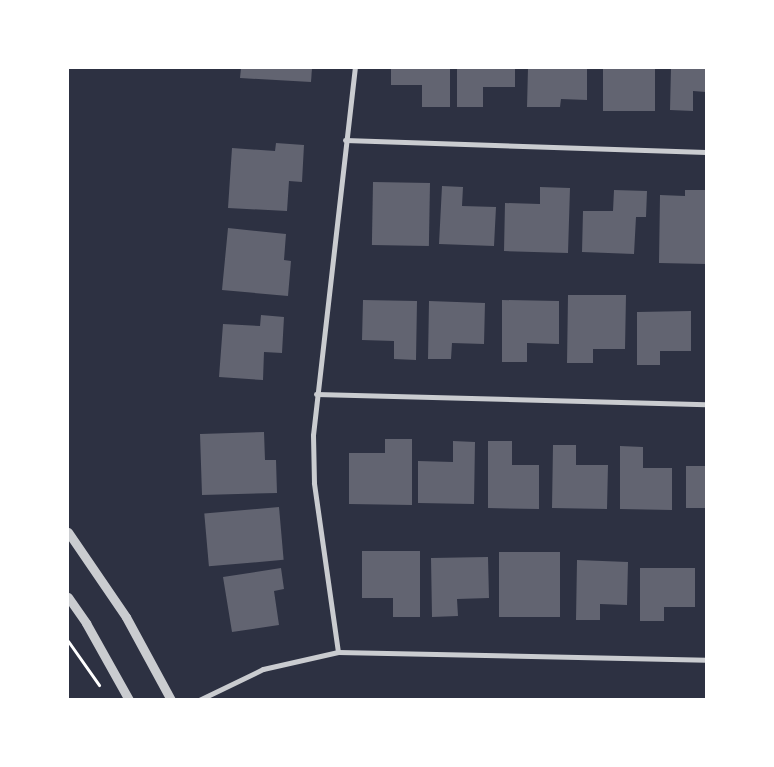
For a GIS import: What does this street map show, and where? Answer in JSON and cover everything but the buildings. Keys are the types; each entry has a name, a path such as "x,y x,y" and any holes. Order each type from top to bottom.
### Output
{"street":[{"path":"338,652 314,483 316,394 355,68"},
{"path":"345,140 706,152"},
{"path":"316,394 706,404"},
{"path":"68,532 126,617 171,700"},
{"path":"68,597 86,622 129,700"},
{"path":"199,700 263,669 338,652 706,660"}],"path":[{"path":"68,641 99,685"}]}
